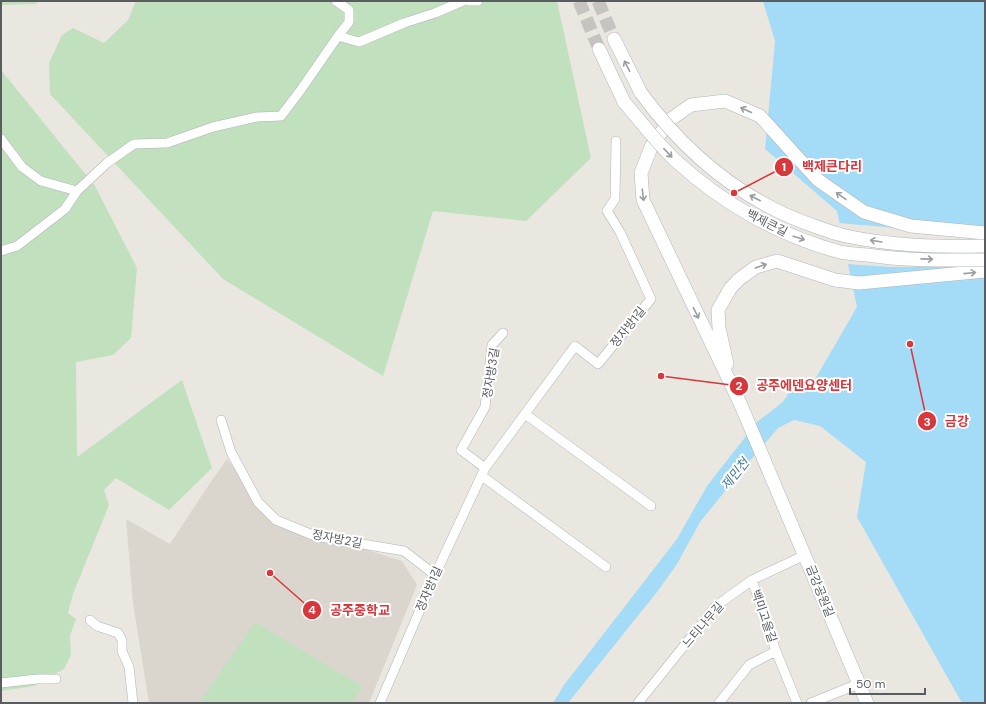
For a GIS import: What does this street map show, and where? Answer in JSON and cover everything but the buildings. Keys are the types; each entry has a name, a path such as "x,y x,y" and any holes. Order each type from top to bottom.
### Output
{"main road":[{"name":"백제큰길","path":"614,39 641,93 659,118 686,147 746,194 798,220 845,236 891,243 934,246 985,246"},
{"name":"백제큰길","path":"599,49 624,102 647,129 676,161 704,184 744,212 792,236 840,252 890,258 985,260"},
{"path":"732,386 643,200 641,173 652,145 671,119 691,105 725,101 760,116 818,180 864,212 911,226 985,233"},
{"path":"732,386 719,328 718,310 738,280 756,267 777,261 835,280 859,283 985,271"},
{"name":"금강공원길","path":"732,386 867,703"}],"street":[{"path":"1,251 17,246 65,209 77,191 107,163 134,144 167,143 213,127 256,117 281,116 300,92 349,22 349,10 336,1"},
{"path":"338,36 359,42 463,1"},
{"path":"469,1 478,1"},
{"path":"1,139 22,168 41,181 77,191"},
{"name":"정자방1길","path":"380,703 435,575 484,472 575,346 598,364 651,299 620,232 606,211 615,199 616,140"},
{"name":"정자방3길","path":"484,472 461,450 486,407 492,345 503,333"},
{"path":"525,414 650,506"},
{"name":"정자방2길","path":"221,420 231,452 258,502 276,520 315,536 404,551 435,575"},
{"path":"484,472 606,568"},
{"name":"느티나무길","path":"638,703 716,606 752,580 805,555"},
{"name":"백미고을길","path":"752,580 776,651 797,703"},
{"path":"90,620 97,626 118,633 122,640 122,651 128,667 132,703"},
{"name":"백미고을길","path":"719,703 750,666 776,651"},
{"path":"1,683 37,679 56,679"},
{"path":"811,703 858,684"}],"shaded area":[{"path":"227,459 267,511 290,526 402,561 417,585 369,703 149,703 133,603 126,519 170,544"}],"green space":[{"path":"1,1 40,1 35,4 1,5"},
{"path":"136,1 557,1 591,158 526,221 433,211 383,376 223,279 50,94 49,63 62,35 73,28 104,43 128,20"},
{"path":"1,70 95,186 137,268 131,338 113,355 76,362 77,457 182,380 212,468 169,510 116,478 104,490 109,505 73,594 68,613 76,619 70,636 71,655 64,669 34,686 1,691"},
{"path":"255,622 362,686 353,703 199,703"}],"water":[{"name":"제민천","path":"763,1 985,1 985,703 962,703 857,517 866,462 820,426 794,420 778,428 700,522 677,564 657,592 568,703 553,703 564,685 677,539 707,486 757,422 783,402 794,385 814,381 857,307 837,211 765,149 775,41"}],"pier":[{"path":"838,223 897,228 985,227 985,266 893,267 846,264"}],"tunnel":[{"path":"579,1 599,49"},
{"path":"598,1 614,39"}],"place":[{"name":"백제큰다리","path":"734,193"},
{"name":"금강","path":"910,344"},
{"name":"공주에덴요양센터","path":"661,376"},
{"name":"공주중학교","path":"270,573"}]}
